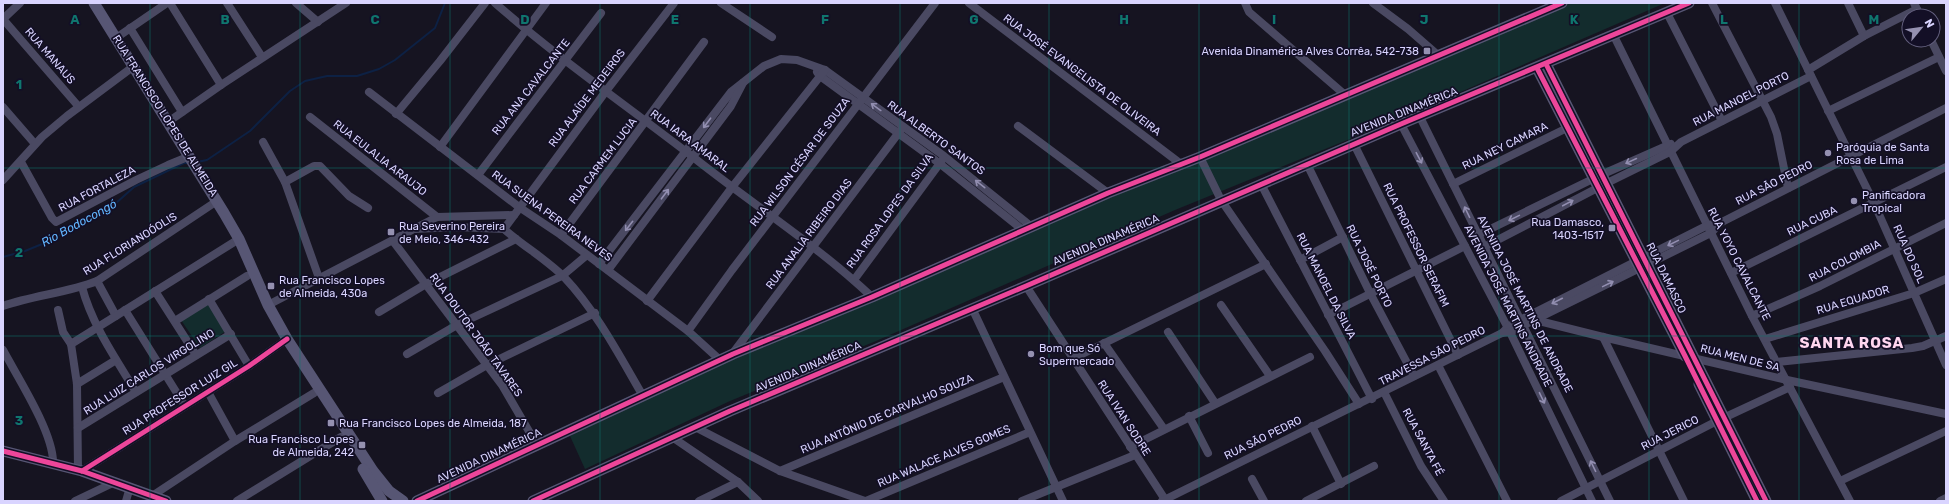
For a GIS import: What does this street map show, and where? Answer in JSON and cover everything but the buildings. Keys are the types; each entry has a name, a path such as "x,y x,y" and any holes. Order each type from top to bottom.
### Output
{"main road":[{"name":"RUA FRANCISCO LOPES DE ALMEIDA","path":"94,3 217,201 284,341 372,471 389,491 403,501"},
{"name":"AVENIDA DINAMÉRICA","path":"417,501 733,354 872,297 1108,193 1200,157 1344,94 1439,56 1562,3"},
{"name":"AVENIDA DINAMÉRICA","path":"533,501 672,437 1026,286 1221,200 1689,3"},
{"name":"RUA DAMASCO","path":"1542,66 1567,128 1601,181"},
{"name":"RUA DAMASCO","path":"1542,66 1690,357 1757,501"},
{"name":"RUA FRANCISCO LOPES DE ALMEIDA","path":"235,238 248,276 284,341 314,393 382,501"},
{"name":"RUA DAMASCO","path":"1720,419 1766,501"},
{"path":"3,451 53,462 80,470 166,501"}],"street":[{"path":"3,19 20,3"},
{"path":"116,38 168,3 221,85"},
{"path":"227,3 262,57"},
{"path":"296,3 318,22"},
{"path":"168,122 262,57 346,3"},
{"path":"396,114 485,3"},
{"name":"RUA IARA AMARAL","path":"495,3 525,30 733,186 854,280 872,297"},
{"path":"440,147 546,3"},
{"name":"RUA ALAÍDE MEDEIROS","path":"504,229 668,7 674,3"},
{"path":"721,3 772,37"},
{"name":"RUA JOSÉ EVANGELISTA DE OLIVEIRA","path":"969,3 1181,164"},
{"path":"1244,3 1249,12 1344,94"},
{"path":"1373,3 1408,29 1439,56"},
{"path":"1712,3 1763,100 1777,134 1788,188"},
{"name":"RUA DO SOL","path":"1775,3 1874,203 1946,365"},
{"path":"1848,3 1864,36"},
{"name":"RUA WILSON CÉSAR DE SOUZA","path":"688,331 933,6"},
{"path":"1667,12 1722,121"},
{"name":"RUA ANA CAVALCANTE","path":"478,175 601,13"},
{"name":"RUA MANOEL PORTO","path":"1478,235 1601,181 1763,100 1810,73 1864,36 1901,17"},
{"name":"RUA MANAUS","path":"3,19 80,107"},
{"path":"130,28 182,112"},
{"name":"RUA YOYO CAVALCANTE","path":"1613,34 1752,316 1850,501"},
{"name":"RUA CARMEM LUCIA","path":"562,235 704,42"},
{"path":"1935,48 1946,71"},
{"path":"1828,111 1939,57"},
{"name":"RUA ALBERTO SANTOS","path":"599,264 731,92 764,66 781,59 797,60 813,66 942,160 998,198 1028,229"},
{"path":"3,180 35,144 80,107 134,66"},
{"path":"647,301 733,186 822,73"},
{"path":"608,270 731,106 743,83"},
{"name":"RUA SUENA PEREIRA NEVES","path":"369,92 519,207 562,235 688,331 720,360"},
{"path":"3,107 35,144"},
{"name":"RUA SÃO PEDRO","path":"1507,331 1946,108"},
{"name":"RUA EULALIA ARAUJO","path":"310,117 437,217"},
{"name":"AVENIDA JOSÉ MARTINS DE ANDRADE","path":"1420,117 1610,501"},
{"name":"AVENIDA JOSÉ MARTINS ANDRADE","path":"1400,124 1466,246 1592,501"},
{"path":"1018,126 1108,193"},
{"name":"RUA NEY CAMARA","path":"1453,184 1567,128"},
{"name":"RUA ANALIA RIBEIRO DIAS","path":"733,354 900,130"},
{"path":"263,142 285,182 319,278"},
{"name":"RUA PROFESSOR SERAFIM","path":"1354,144 1458,355"},
{"path":"1200,157 1221,200 1266,264 1359,404"},
{"path":"942,160 993,206 1028,229"},
{"name":"RUA ROSA LOPES DA SILVA","path":"854,280 942,160"},
{"name":"RUA FORTALEZA","path":"20,162 52,218 56,222 142,177 194,163"},
{"name":"RUA JOSÉ PORTO","path":"1307,164 1370,293 1414,376"},
{"path":"285,182 314,166 322,167 341,188 368,208"},
{"name":"RUA CUBA","path":"1731,273 1946,167"},
{"name":"RUA MANOEL PORTO","path":"1484,247 1601,181"},
{"name":"RUA MANOEL DA SILVA","path":"1261,184 1372,398"},
{"path":"993,206 998,198"},
{"name":"RUA FLORIANOÓOLIS","path":"3,306 31,297 82,287 97,281 217,201"},
{"path":"268,305 437,217 514,215"},
{"name":"RUA COLOMBIA","path":"1752,316 1820,286 1946,223"},
{"path":"414,229 456,227 504,229 562,276 595,313 643,396"},
{"path":"1300,260 1343,237"},
{"path":"71,344 156,291 235,238"},
{"path":"379,312 426,284 516,239"},
{"name":"RUA DOUTOR JOÃO TAVARES","path":"392,241 502,385 538,445"},
{"path":"1328,315 1466,246"},
{"path":"407,354 457,325 562,276 587,255"},
{"path":"1072,359 1266,264"},
{"path":"175,321 248,276"},
{"name":"RUA EQUADOR","path":"1765,338 1914,293 1946,279"},
{"path":"97,281 116,316"},
{"name":"RUA IVAN SODRE","path":"1026,286 1164,501"},
{"path":"82,287 87,305 98,327 136,392"},
{"path":"156,291 196,355"},
{"path":"209,299 249,366"},
{"path":"1221,305 1270,376"},
{"path":"972,308 1063,501"},
{"path":"58,310 63,332 71,344 77,384 80,470"},
{"path":"125,310 166,373 185,406"},
{"path":"438,393 487,365 595,313"},
{"name":"RUA MEN DE SA","path":"1533,317 1603,337 1690,357 1788,384 1946,414"},
{"name":"TRAVESSA SÃO PEDRO","path":"1372,398 1507,331"},
{"path":"1168,332 1215,403"},
{"name":"RUA LUIZ CARLOS VIRGOLINO","path":"78,428 231,334"},
{"path":"1777,362 1912,348 1936,342 1946,336"},
{"path":"1603,337 1684,501"},
{"name":"RUA PROFESSOR LUIZ GIL","path":"80,470 208,392 249,366 284,341"},
{"path":"1104,343 1164,429"},
{"path":"3,350 45,430 52,448 53,462"},
{"path":"1130,447 1215,403 1310,357"},
{"path":"77,384 116,360"},
{"path":"1438,365 1507,501"},
{"name":"RUA ANTÔNIO DE CARVALHO SOUZA","path":"780,471 1004,377"},
{"name":"RUA JERICO","path":"1561,501 1788,384"},
{"path":"208,392 235,441"},
{"name":"RUA SANTA FÉ","path":"1384,392 1421,466 1444,501"},
{"path":"152,496 235,441 314,393"},
{"name":"RUA SÃO PEDRO","path":"1164,501 1312,426 1372,398"},
{"name":"RUA SÃO PEDRO","path":"1189,416 1208,453"},
{"path":"1312,426 1341,484"},
{"path":"695,427 780,471 865,501"},
{"path":"1840,481 1946,431"},
{"name":"RUA WALACE ALVES GOMES","path":"865,501 1030,432"},
{"path":"237,501 341,437"},
{"path":"672,437 738,482 758,501"},
{"path":"1022,501 1135,455"},
{"path":"1306,501 1374,466"},
{"path":"1252,479 1264,501"},
{"path":"75,501 115,482"},
{"path":"699,501 738,482"},
{"path":"126,501 130,487"},
{"path":"1940,501 1946,498"}],"green space":[{"path":"1567,3 1665,3 1389,123 1175,210 876,341 730,401 585,469 570,436 701,373 1283,123"},
{"path":"208,304 226,331 200,348 181,320"}],"waterway":[{"name":"Rio Bodocongó","path":"197,162 207,160 250,131 290,91 305,81 327,76 357,76 379,69 395,60 435,28 445,3"},
{"name":"Rio Bodocongó","path":"3,257 25,251 47,242 76,226 86,218 115,204 134,187 184,163 189,163"}],"cycle path":[{"path":"417,501 733,354 872,297 1108,193 1200,157 1562,3"},
{"path":"533,501 730,411 1026,286 1401,124 1689,3"},
{"path":"1546,64 1766,501"},
{"path":"1537,68 1685,356 1757,501"},
{"path":"82,471 249,366 287,339"},
{"path":"3,451 82,471 166,501"}],"place":[{"name":"Avenida Dinamérica Alves Corrêa, 542-738","path":"1427,51"},
{"name":"Paróquia de Santa Rosa de Lima","path":"1828,153"},
{"name":"Panificadora Tropical","path":"1854,201"},
{"name":"Rua Damasco, 1403-1517","path":"1612,228"},
{"name":"Rua Severino Pereira de Melo, 346-432","path":"391,232"},
{"name":"Rua Francisco Lopes de Almeida, 430a","path":"271,286"},
{"name":"Bom que Só Supermercado","path":"1031,354"},
{"name":"Rua Francisco Lopes de Almeida, 187","path":"331,423"},
{"name":"Rua Francisco Lopes de Almeida, 242","path":"362,445"}],"district":[{"name":"SANTA ROSA","path":"1852,343"}]}
